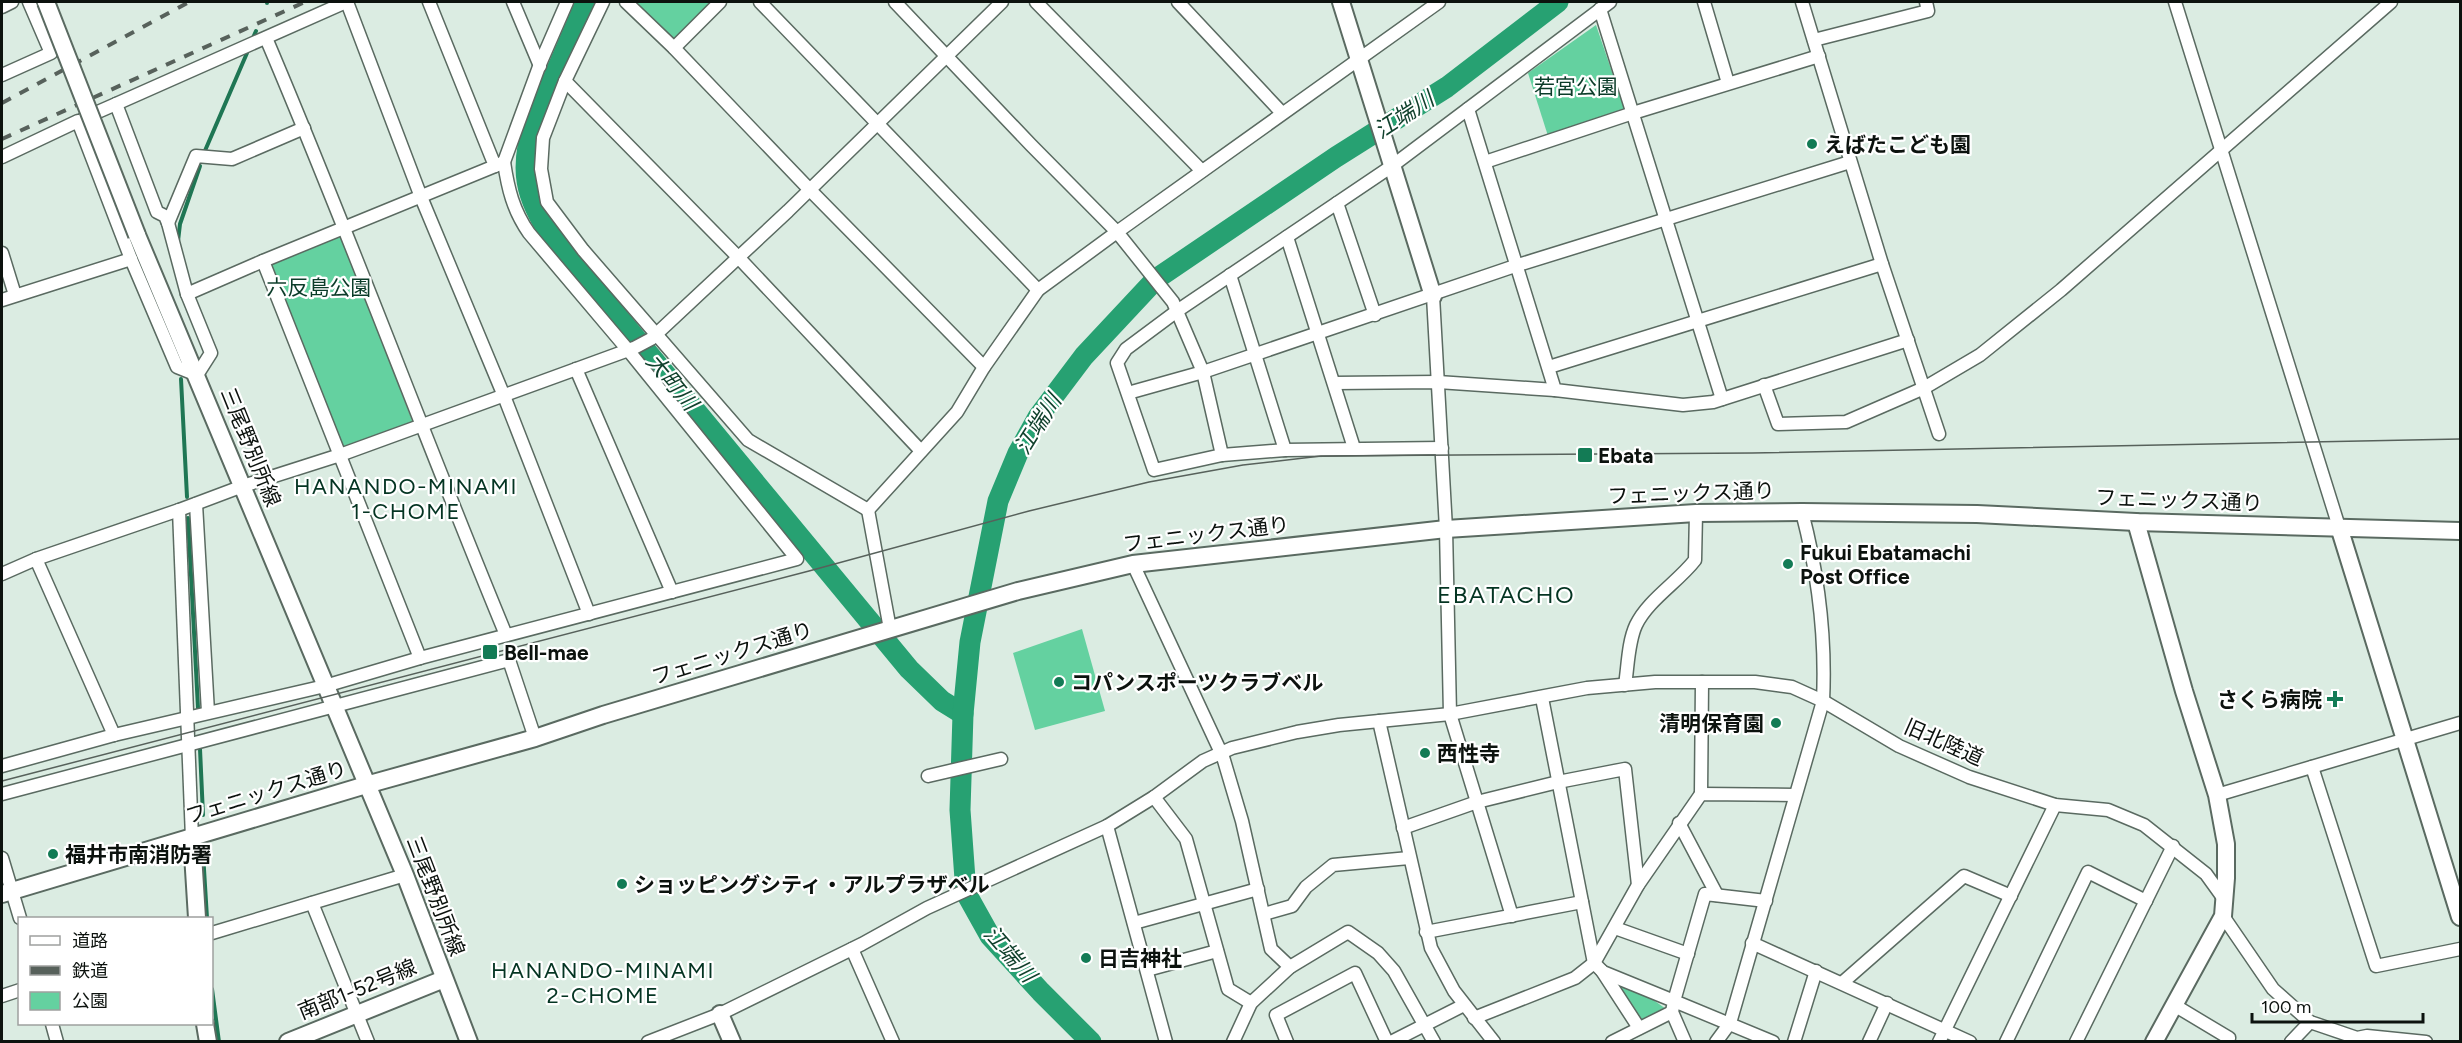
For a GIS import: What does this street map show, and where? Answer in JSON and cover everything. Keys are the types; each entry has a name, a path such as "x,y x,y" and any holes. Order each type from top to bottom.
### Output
{"main road":[{"name":"三尾野別所線","path":"46,2 137,235 405,875 469,1041"},
{"path":"1341,2 1433,296"},
{"name":"フェニックス通り","path":"7,893 366,785 535,738 603,714 1018,591 1133,564 1446,530 1696,513 1977,514 2136,522 2460,531"},
{"path":"2136,522 2184,691 2217,795 2226,844 2224,908 2154,1041"},
{"path":"2339,527 2460,917"},
{"path":"192,838 197,917"},
{"name":"南部1-52号線","path":"288,1041 444,979"},
{"path":"720,1014 732,1041"},
{"path":"205,1025 208,1041"}],"street":[{"path":"2,7 12,2"},
{"path":"2,75 51,53 29,2"},
{"path":"2,156 346,2 421,197 504,396 589,614"},
{"path":"2,766 114,735 325,686 420,658 797,559 631,349 529,233 517,216 499,164 429,2"},
{"path":"513,2 540,66"},
{"path":"187,294 499,164 567,2"},
{"path":"603,2 566,81 543,138 540,153 542,186 547,202 582,250 654,338 748,440 868,510 890,629"},
{"path":"626,2 674,48 984,367"},
{"path":"674,48 720,2"},
{"path":"760,2 1038,291"},
{"path":"895,2 1120,235 1175,307 1203,372 1222,455"},
{"path":"2,574 36,559 504,396 631,349 654,338 1002,2"},
{"path":"1036,2 1202,171"},
{"path":"1178,2 1282,112"},
{"path":"868,510 957,412 984,367 1038,291 1120,235 1282,112 1439,2"},
{"path":"1704,2 1728,83"},
{"path":"1802,2 1882,264 1939,434"},
{"path":"1814,40 1928,11 1926,2"},
{"path":"2175,2 2339,527"},
{"path":"1764,385 1778,424 1846,422 1924,388 1980,355 2061,290 2391,2"},
{"path":"1442,448 1285,450 1222,455 1154,470 1117,363 1126,349 1175,307 1230,275 1337,203 1390,158 1468,109 1605,5 1633,113 1722,399"},
{"path":"266,38 345,228 421,426 506,635"},
{"path":"1485,162 1728,83 1819,57"},
{"path":"566,81 738,257 921,451"},
{"path":"78,122 130,259 177,366 197,375 211,353 187,294 168,223 165,216 157,212 116,104"},
{"path":"1468,109 1555,390"},
{"path":"168,223 196,156 232,159 304,128"},
{"path":"1128,393 1256,355 1515,266 1850,162"},
{"path":"1337,203 1375,315"},
{"path":"1287,237 1354,448"},
{"path":"2,253 15,295"},
{"path":"2,300 130,259"},
{"path":"263,261 420,658"},
{"path":"1549,367 1882,264"},
{"path":"1230,275 1285,450"},
{"path":"1433,296 1446,530 1450,714 1512,916"},
{"path":"1334,383 1438,382 1555,390 1683,405 1722,399 1908,340"},
{"path":"576,369 672,592"},
{"path":"196,504 208,712"},
{"path":"179,510 192,838"},
{"path":"1716,1041 1731,1023 1823,701 1825,663 1815,561 1802,512"},
{"path":"1625,684 1636,624 1695,560 1696,513"},
{"path":"36,559 114,735"},
{"path":"1133,564 1220,753 1242,821 1271,949 1290,967"},
{"path":"2,794 509,660 535,738"},
{"path":"1474,1018 1575,978 1597,966 1638,885 1701,794 1702,682"},
{"name":"旧北陸道","path":"648,1041 720,1014 852,949 932,906 1107,826 1188,771 1220,753 1297,732 1450,714 1587,688 1625,684 1702,682 1755,682 1792,687 1823,701 1899,746 1969,777 2055,805 2108,810 2144,825 2206,874 2273,989 2310,1022"},
{"path":"1542,698 1581,902 1597,966 1639,1028"},
{"path":"1379,721 1431,948 1454,991 1494,1041"},
{"path":"2217,795 2460,723"},
{"path":"928,776 1001,759"},
{"path":"2312,767 2376,966 2460,949"},
{"path":"1403,828 1477,802 1558,782 1625,769 1638,885"},
{"path":"1701,794 1796,795"},
{"path":"1154,796 1186,839 1228,989 1251,1003"},
{"path":"1942,1036 2055,805"},
{"path":"1680,823 1717,895"},
{"path":"1107,826 1166,1041"},
{"path":"2076,1041 2173,846"},
{"path":"2,858 7,893 19,917"},
{"path":"1264,914 1292,906 1306,886 1333,865 1409,858"},
{"path":"2006,1041 2088,872 2146,901"},
{"path":"213,933 405,875"},
{"path":"1842,983 1965,876 2011,896"},
{"path":"1134,923 1258,889"},
{"path":"1685,1041 1673,1007 1705,894 1766,901"},
{"path":"1426,932 1581,902"},
{"path":"312,903 368,1041"},
{"path":"1615,928 1688,954"},
{"path":"1233,1041 1251,1003 1290,967 1332,939 1348,932 1378,954 1394,971 1434,1041"},
{"path":"1752,943 1887,1003 1942,1036 1970,1041"},
{"path":"852,949 893,1041"},
{"path":"1147,970 1217,951"},
{"path":"1597,966 1673,1007 1731,1023 1773,1041"},
{"path":"1794,1041 1816,971"},
{"path":"1287,1041 1276,1015 1355,972 1389,1041 1464,1005"},
{"path":"2,996 18,991"},
{"path":"1869,1041 1887,1003"},
{"path":"2174,1005 2229,1038 2228,1041"},
{"path":"1612,1041 1673,1007"},
{"path":"2291,1041 2310,1022 2356,1040 2367,1036 2426,1041"},
{"path":"53,1025 57,1041"}],"green space":[{"path":"628,2 715,2 675,42"},
{"name":"若宮公園","path":"1596,25 1625,110 1548,136 1528,73"},
{"name":"六反島公園","path":"341,235 413,423 342,448 269,265"},
{"name":"コパンスポーツクラブベル","path":"1082,629 1105,711 1035,730 1013,653"},
{"path":"1610,977 1641,991 1666,1009 1641,1020"}],"waterway":[{"name":"大町川","path":"586,2 529,139 527,182 530,195 543,223 552,237 909,669 942,701 963,714"},
{"name":"江端川","path":"1091,1042 990,936 966,893 960,810 963,714 970,642 998,501 1018,453 1038,417 1084,356 1156,279 1336,157 1447,87 1558,2"},
{"path":"252,40 256,31"},
{"path":"204,153 247,53"},
{"path":"178,241 180,224 200,166"},
{"path":"181,379 187,497"},
{"path":"188,518 198,708"},
{"path":"200,749 203,815"},
{"path":"203,853 207,917"},
{"path":"213,997 219,1042"}],"tram line":[{"path":"2,781 809,571 1029,511 1149,482 1243,465 1321,456 1752,453 2460,439"}],"railway":[{"path":"2,103 189,2"},
{"path":"2,139 305,2"}],"place":[{"name":"えばたこども園","path":"1812,144"},
{"name":"Ebata","path":"1585,455"},
{"name":"Fukui Ebatamachi Post Office","path":"1788,564"},
{"name":"Bell-mae","path":"490,652"},
{"name":"コパンスポーツクラブベル","path":"1059,682"},
{"name":"さくら病院","path":"2335,699"},
{"name":"清明保育園","path":"1776,723"},
{"name":"西性寺","path":"1425,753"},
{"name":"福井市南消防署","path":"53,854"},
{"name":"ショッピングシティ・アルプラザベル","path":"622,884"},
{"name":"日吉神社","path":"1086,958"}],"district":[{"name":"HANANDO-MINAMI 1-CHOME","path":"406,498"},
{"name":"EBATACHO","path":"1506,594"},
{"name":"HANANDO-MINAMI 2-CHOME","path":"603,982"}]}
